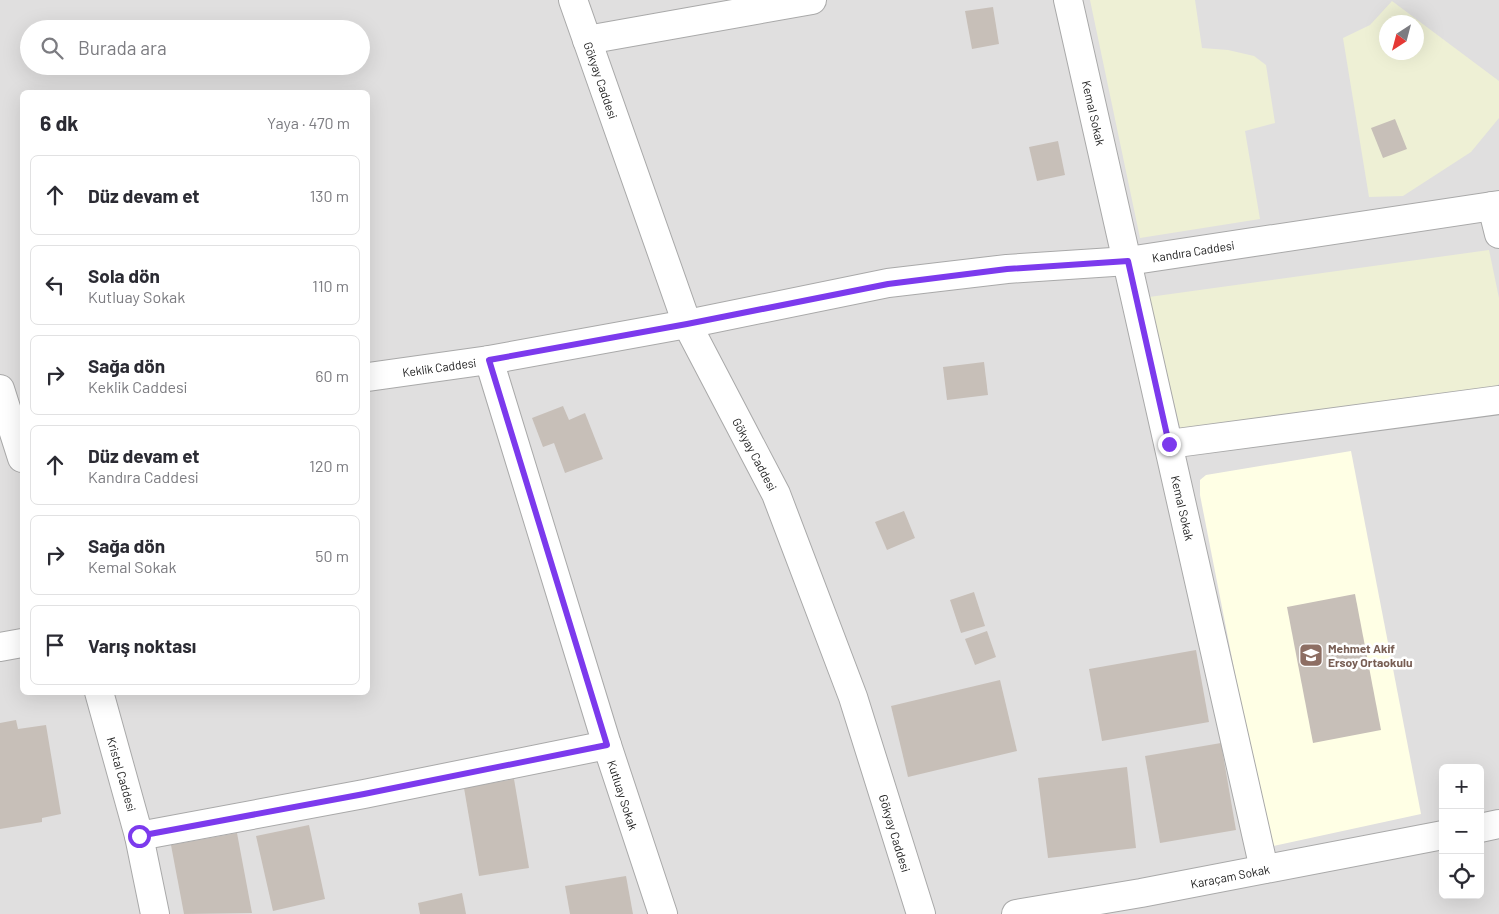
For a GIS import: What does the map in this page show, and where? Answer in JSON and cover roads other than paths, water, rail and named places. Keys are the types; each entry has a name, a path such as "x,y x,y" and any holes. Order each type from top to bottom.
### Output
{"street":[{"name":"Gökyay Caddesi","path":"573,0 687,324 776,494 852,697 921,914"},
{"path":"587,40 812,0"},
{"name":"Kemal Sokak","path":"1068,0 1264,870"},
{"path":"1496,202 1499,234"},
{"name":"Kandıra Caddesi","path":"687,324 888,284 1007,269 1128,261 1496,202"},
{"name":"Keklik Caddesi","path":"370,378 489,360 687,324"},
{"name":"Kutluay Sokak","path":"489,360 607,745 663,914"},
{"path":"0,389 20,453"},
{"path":"1169,444 1499,400"},
{"path":"0,647 20,643"},
{"name":"Kristal Caddesi","path":"100,695 139,836 155,914"},
{"path":"139,836 364,794 607,745"},
{"path":"1484,827 1499,824"},
{"name":"Karaçam Sokak","path":"1016,914 1143,904 1264,870 1439,836"}],"place":[{"name":"Mehmet Akif Ersoy Ortaokulu","path":"1311,655"}]}
